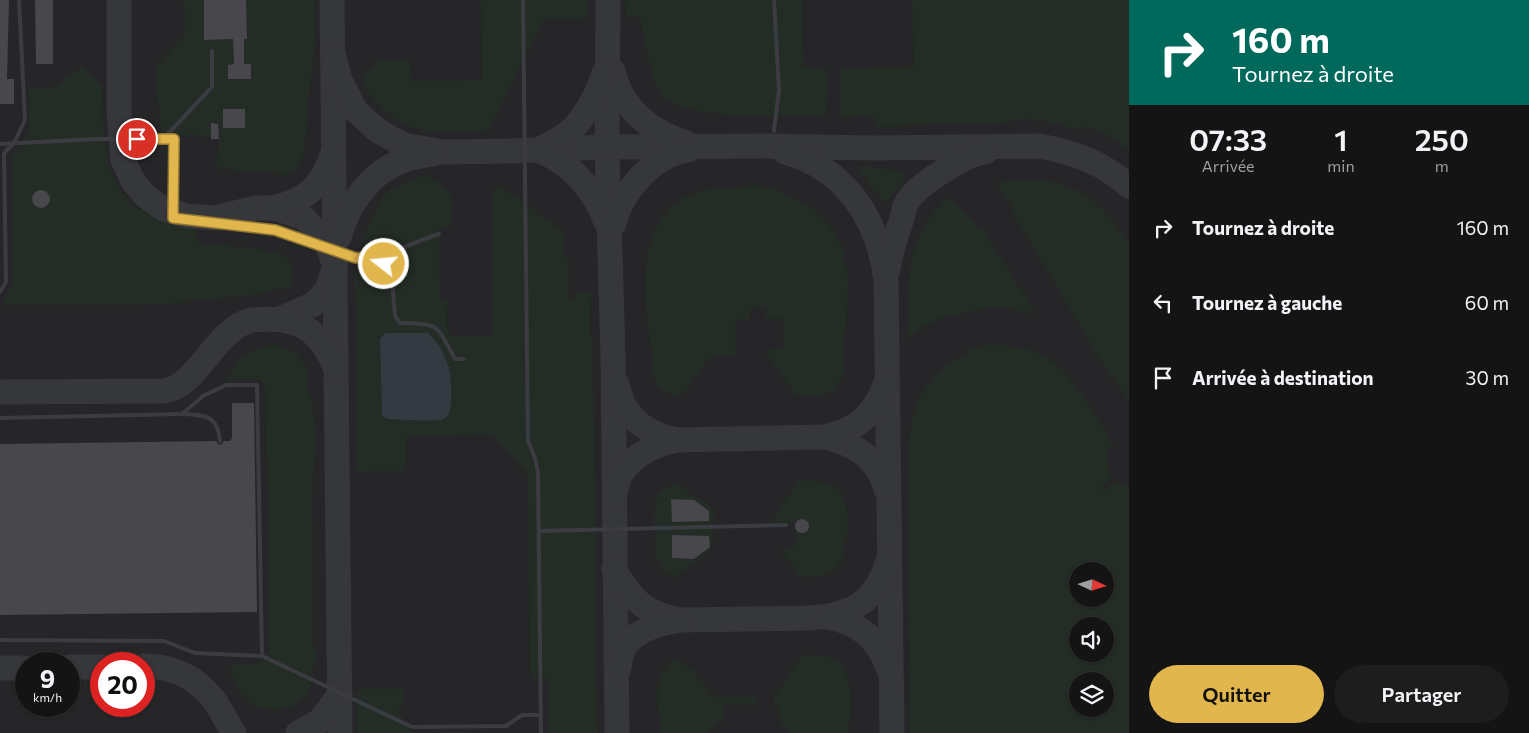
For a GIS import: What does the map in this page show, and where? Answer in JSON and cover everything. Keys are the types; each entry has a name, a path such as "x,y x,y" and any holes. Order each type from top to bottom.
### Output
{"lane":[{"path":"0,292 6,282 4,153 14,143 25,120 19,0"},
{"path":"523,0 528,441 535,458 538,473 541,733"},
{"path":"774,0 779,90 774,131"},
{"path":"162,139 212,87 212,51"},
{"path":"0,144 174,139 173,218 275,230 356,258 378,256 405,248 425,238 439,234"},
{"path":"378,256 392,278 394,310 400,323 430,324 438,328 455,358 464,359"},
{"path":"182,414 203,396 226,384 257,385 262,656"},
{"path":"0,418 202,415 212,419 219,431 220,441"},
{"path":"539,531 786,525"},
{"path":"0,640 164,640 195,653 262,656 412,727 506,726 522,715 542,715"}],"shaded area":[{"path":"0,0 1129,0 1129,733 0,733"},
{"path":"179,0 314,0 315,41 304,152 298,166 287,175 216,168 219,139 162,132 154,69 185,35 184,4"},
{"path":"481,0 588,0 588,18 544,18 488,130 451,133 430,132 408,125 388,114 372,97 361,77 379,60 410,60 411,81 482,80"},
{"path":"625,0 802,0 803,67 828,68 826,117 772,114 771,117 730,115 698,111 671,103 663,97 655,82 648,59 640,17 626,16"},
{"path":"912,0 1129,0 1129,150 1111,137 1084,126 1081,130 1032,120 1012,120 1003,123 875,127 874,117 840,118 840,67 914,66"},
{"path":"81,66 102,86 103,123 108,158 113,175 121,190 132,203 159,219 197,226 198,243 255,249 282,255 292,269 293,286 270,291 269,293 168,304 2,305 12,283 11,159 29,132 29,88 55,88"},
{"path":"858,166 902,171 905,178 889,200 883,201 857,169"},
{"path":"429,173 430,178 448,192 452,203 452,226 439,228 440,299 447,301 446,325 452,336 493,336 491,198 498,184 563,231 564,259 569,260 569,301 581,292 591,291 590,331 593,344 598,733 547,733 547,678 530,679 528,474 491,434 406,436 406,471 357,472 354,268 360,268 362,238 381,198 393,188"},
{"path":"1024,178 1059,183 1083,193 1103,209 1129,243 1129,400 1105,368 1016,219 1012,206 995,183"},
{"path":"758,185 793,197 808,206 832,230 841,246 846,263 848,283 844,370 840,379 832,391 827,394 821,396 797,396 769,358 767,352 771,349 784,348 783,318 766,319 766,306 750,307 750,320 735,319 735,357 710,357 685,391 677,396 661,390 657,386 652,365 645,292 648,255 652,238 659,223 669,209 678,201 688,196 710,189"},
{"path":"949,197 980,228 982,227 1036,314 994,309 972,311 951,317 949,314 922,327 906,341 908,286 915,244 929,218"},
{"path":"385,333 427,333 437,343 447,361 450,377 451,402 448,415 445,418 417,420 387,419 382,416 380,339"},
{"path":"994,344 1027,349 1046,357 1075,386 1114,445 1108,446 1112,477 1100,489 1103,492 1116,480 1118,483 1129,486 1129,733 910,733 908,455 911,426 913,415 923,392 942,369 966,354 965,350"},
{"path":"271,345 292,351 300,357 306,367 318,443 315,450 312,497 313,645 315,661 311,686 303,699 287,709 278,710 260,707 251,703 243,696 234,681 230,664 259,663 269,654 265,389 264,384 259,381 228,381 235,366 243,356 255,349"},
{"path":"798,481 828,483 843,495 847,512 845,547 838,565 833,571 825,575 800,576 780,548 796,547 796,522 771,522"},
{"path":"674,483 707,504 712,509 714,515 713,540 709,553 675,577 667,574 655,560 654,509 659,493"},
{"path":"801,656 829,657 840,664 845,672 851,703 848,733 788,733 778,718 778,705 774,705 774,698"},
{"path":"677,659 693,670 714,697 757,697 758,705 723,705 723,719 708,733 661,733 657,702 659,681 665,669"},
{"path":"360,689 405,689 404,703 398,711 411,733 358,733 357,695"}],"building":[{"path":"0,0 9,0 7,79 14,79 14,104 0,104"},
{"path":"35,0 53,0 53,64 36,64"},
{"path":"204,0 246,0 247,39 244,39 244,64 251,64 251,79 228,79 228,65 234,64 233,39 204,40"},
{"path":"223,109 245,109 245,128 223,128"},
{"path":"211,123 218,124 219,139 211,139"},
{"path":"41,190 47,193 50,199 47,205 41,208 35,205 32,199 35,193"},
{"path":"232,403 254,403 257,612 0,615 0,444 216,441 221,445 224,441 230,441 232,438"},
{"path":"671,499 694,500 709,511 709,521 672,522"},
{"path":"802,519 807,521 809,526 807,531 802,533 797,531 795,526 797,521"},
{"path":"672,535 709,536 710,547 694,559 672,558"}],"taxiway":[{"path":"119,0 119,112 123,160 133,181 145,196 164,209 187,216 215,218 256,208 273,208 304,218 327,244 335,266 327,290 314,304 280,319"},
{"path":"332,0 340,733"},
{"path":"608,0 607,147 613,358 617,733"},
{"path":"333,53 340,80 356,111 378,131 404,145 443,152 607,147 764,146 874,148 1040,146 1077,155 1098,165 1129,186"},
{"path":"613,71 623,96 639,117 661,132 686,143"},
{"path":"540,149 573,129 593,100 604,73"},
{"path":"538,150 561,162 580,178 595,198 606,222"},
{"path":"614,224 624,199 641,176 663,159 675,153 688,150"},
{"path":"785,152 807,160 842,184 867,217 882,258 886,280 892,733"},
{"path":"888,270 891,253 907,202 921,187 943,171 976,154 985,152"},
{"path":"339,237 354,202 380,173 390,166 406,160 433,154"},
{"path":"273,208 295,201 311,191 323,176 332,155"},
{"path":"0,392 169,390 182,384 189,378 218,343 231,331 245,322 260,319 287,321 304,327 317,337 335,367"},
{"path":"617,384 620,396 630,415 655,433 676,440"},
{"path":"615,494 619,478 629,463 651,448 676,440 825,437 846,430 862,420 875,406 885,385"},
{"path":"825,437 855,448 871,460 877,468 886,489"},
{"path":"614,569 640,604 657,614 668,617 680,620 807,618 835,614 858,606 875,589 882,578 887,564"},
{"path":"827,617 848,623 865,633 884,657 888,668"},
{"path":"619,668 624,648 635,636 657,625 680,620"},
{"path":"80,667 90,667"},
{"path":"155,667 183,674 200,685 214,700 234,733"},
{"path":"0,668 15,668"},
{"path":"298,733 320,721 340,694"}],"route":[{"path":"137,139 174,139 173,218 275,230 356,258 378,256 384,264"}]}
